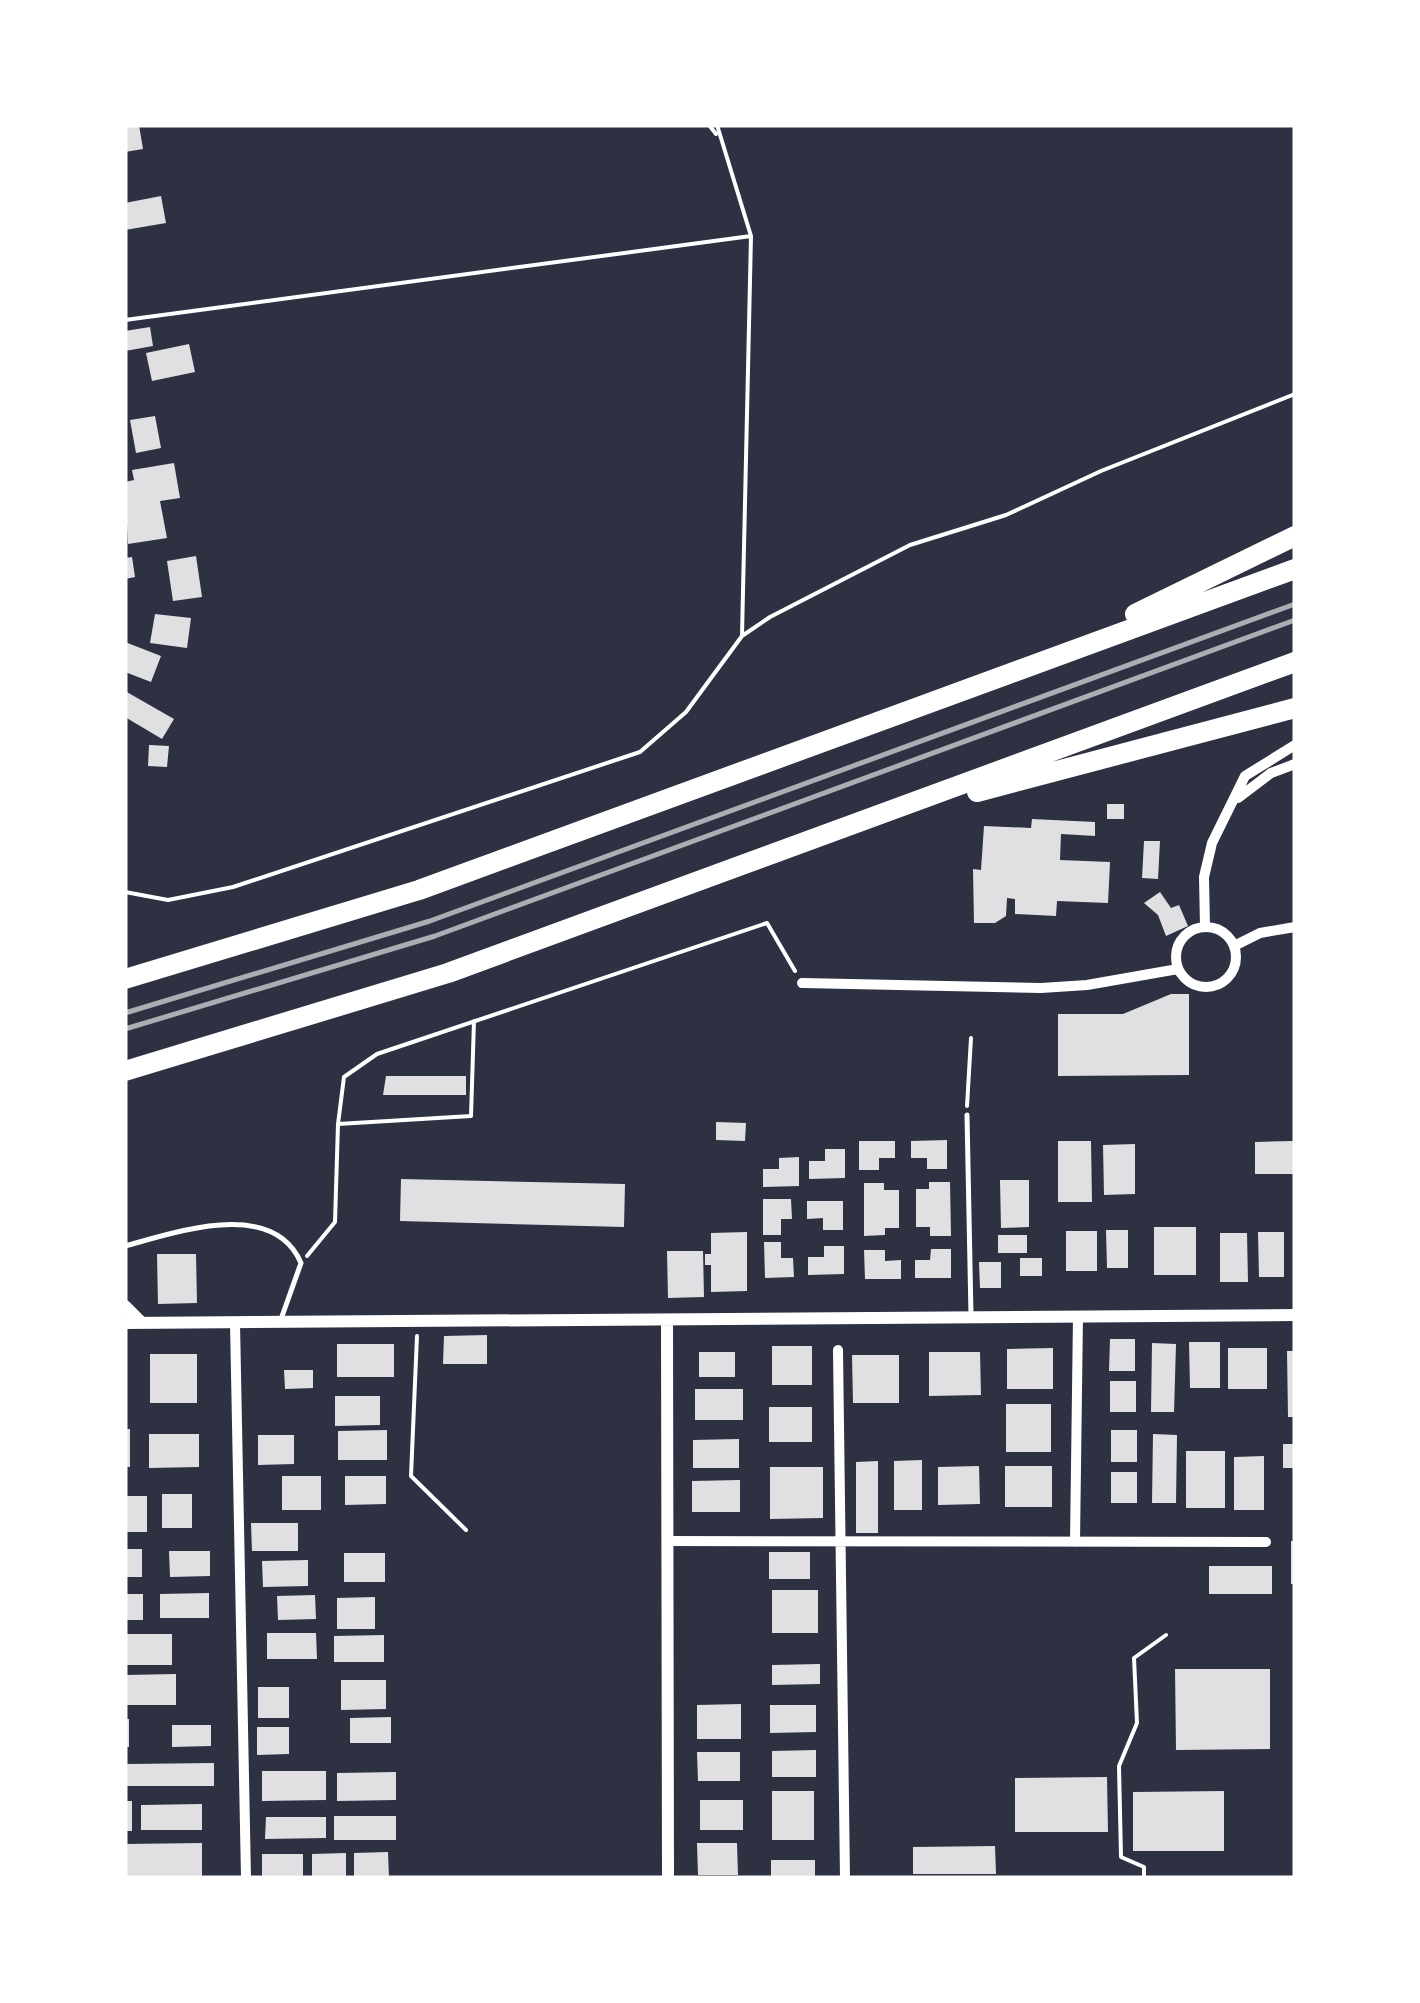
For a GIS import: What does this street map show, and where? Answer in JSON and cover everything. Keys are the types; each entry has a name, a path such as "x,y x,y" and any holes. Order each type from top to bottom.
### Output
{"highway":[{"path":"697,788 1104,628 1295,536"},
{"path":"132,976 419,890 1295,569"},
{"path":"125,1072 448,973 1295,662"},
{"path":"854,824 1295,708"}],"street":[{"path":"1205,927 1204,877 1212,844 1228,810 1245,776 1295,745"},
{"path":"1228,810 1243,792 1295,764"},
{"path":"1205,927 1225,934 1234,946 1234,967 1214,986 1194,984 1178,969 1176,950 1181,940 1205,927"},
{"path":"1234,946 1260,933 1295,927"},
{"path":"802,983 1041,988 1087,985 1178,969"},
{"path":"125,1306 142,1323"},
{"path":"125,1323 1295,1315"},
{"path":"1075,1542 1078,1316"},
{"path":"667,1320 668,1878"},
{"path":"234,1323 246,1878"},
{"path":"838,1350 845,1878"},
{"path":"667,1541 1266,1542"}],"lane":[{"path":"967,1115 971,1315"},
{"path":"125,1246 226,1224 256,1227 281,1236 294,1247 301,1263 280,1322"}],"path":[{"path":"710,125 719,138"},
{"path":"717,125 752,236 742,636"},
{"path":"125,320 752,236"},
{"path":"125,892 168,900 233,887 640,752 662,737 686,712 742,636 770,617 910,546 1006,514 1101,471 1295,394"},
{"path":"301,1263 335,1222 338,1124 344,1076 377,1054 766,923 802,983"},
{"path":"338,1124 471,1116 474,1022"},
{"path":"967,1115 971,1038"},
{"path":"418,1322 410,1476 466,1530"},
{"path":"1144,1878 1144,1866 1121,1857 1119,1766 1137,1724 1134,1658 1166,1636"}],"building":[{"path":"125,125 139,125 143,149 125,152"},
{"path":"161,196 166,223 125,230 125,203"},
{"path":"150,327 153,346 125,351 125,331"},
{"path":"189,344 195,372 152,381 146,353"},
{"path":"155,416 161,448 136,453 130,420"},
{"path":"174,463 180,498 160,501 167,538 128,544 125,482 134,480 132,470"},
{"path":"196,556 202,597 173,601 167,561"},
{"path":"132,557 135,577 125,579 125,558"},
{"path":"155,614 191,618 187,648 150,643"},
{"path":"125,642 161,656 151,682 125,672"},
{"path":"125,691 174,719 162,739 125,717"},
{"path":"149,745 169,746 167,767 148,766"},
{"path":"1107,804 1124,804 1124,819 1107,819"},
{"path":"1032,819 1095,822 1095,836 1061,834 1060,860 1110,862 1108,903 1057,901 1056,916 1015,914 1015,899 1007,898 1006,916 995,923 974,923 973,869 981,870 984,826 1031,828"},
{"path":"1144,841 1160,841 1158,879 1142,878"},
{"path":"1160,892 1171,908 1179,905 1188,926 1166,936 1158,915 1144,903"},
{"path":"1171,994 1189,994 1189,1075 1058,1076 1058,1014 1123,1014"},
{"path":"386,1076 466,1076 466,1095 383,1095"},
{"path":"716,1122 746,1123 745,1141 716,1140"},
{"path":"947,1140 947,1169 927,1169 927,1158 911,1158 911,1141"},
{"path":"859,1141 895,1141 895,1158 879,1158 879,1170 859,1170"},
{"path":"1058,1141 1091,1141 1092,1202 1058,1202"},
{"path":"1293,1141 1293,1174 1255,1174 1255,1142"},
{"path":"1135,1144 1135,1194 1104,1195 1103,1145"},
{"path":"825,1149 845,1149 845,1178 809,1179 809,1161 825,1161"},
{"path":"799,1157 799,1186 763,1187 763,1169 779,1169 779,1158"},
{"path":"401,1179 625,1184 624,1227 400,1221"},
{"path":"1000,1180 1029,1180 1029,1227 1001,1228"},
{"path":"929,1182 950,1182 951,1236 930,1236 930,1227 916,1227 916,1189 929,1189"},
{"path":"864,1183 884,1183 884,1190 899,1190 899,1228 885,1228 885,1235 864,1236"},
{"path":"763,1199 791,1199 792,1219 781,1219 781,1235 763,1235"},
{"path":"807,1201 843,1201 843,1230 823,1230 823,1218 807,1219"},
{"path":"1154,1227 1196,1227 1196,1275 1154,1275"},
{"path":"1106,1230 1128,1230 1128,1268 1107,1268"},
{"path":"1066,1231 1097,1231 1097,1271 1066,1271"},
{"path":"747,1232 747,1291 711,1292 711,1265 705,1265 705,1254 711,1254 711,1233"},
{"path":"1258,1232 1284,1232 1284,1277 1259,1277"},
{"path":"1220,1233 1247,1233 1248,1282 1220,1282"},
{"path":"998,1235 1027,1235 1027,1253 998,1253"},
{"path":"764,1242 781,1242 781,1258 793,1258 794,1277 765,1278"},
{"path":"824,1246 844,1246 844,1274 808,1275 808,1257 824,1257"},
{"path":"931,1249 951,1249 951,1278 915,1278 915,1260 930,1260"},
{"path":"864,1250 885,1250 885,1261 901,1260 901,1279 865,1279"},
{"path":"667,1251 703,1251 704,1297 668,1298"},
{"path":"157,1254 196,1254 197,1303 158,1304"},
{"path":"1020,1258 1042,1258 1042,1276 1020,1276"},
{"path":"979,1262 1001,1262 1001,1288 980,1288"},
{"path":"487,1335 487,1364 443,1364 444,1336"},
{"path":"1110,1339 1135,1339 1135,1371 1109,1371"},
{"path":"1189,1342 1220,1342 1220,1388 1190,1388"},
{"path":"1152,1343 1176,1344 1174,1412 1151,1412"},
{"path":"337,1344 394,1344 394,1377 337,1377"},
{"path":"772,1346 812,1346 812,1385 772,1385"},
{"path":"1053,1348 1053,1389 1007,1389 1007,1349"},
{"path":"1228,1348 1267,1348 1267,1389 1228,1389"},
{"path":"1287,1351 1295,1351 1295,1417 1288,1417"},
{"path":"699,1352 735,1352 735,1377 699,1377"},
{"path":"929,1352 980,1352 981,1395 929,1396"},
{"path":"150,1354 197,1354 197,1403 150,1403"},
{"path":"852,1355 899,1355 899,1403 853,1403"},
{"path":"284,1370 313,1370 313,1388 285,1389"},
{"path":"1110,1381 1136,1381 1136,1412 1110,1412"},
{"path":"695,1389 743,1389 743,1420 695,1420"},
{"path":"335,1396 380,1396 380,1425 335,1426"},
{"path":"1006,1404 1051,1404 1051,1452 1006,1452"},
{"path":"769,1407 812,1407 812,1442 769,1442"},
{"path":"125,1429 130,1429 130,1467 125,1467"},
{"path":"387,1430 387,1460 338,1460 338,1431"},
{"path":"1111,1430 1137,1430 1137,1462 1111,1462"},
{"path":"149,1434 199,1434 199,1467 149,1468"},
{"path":"1153,1434 1177,1435 1176,1503 1152,1503"},
{"path":"258,1435 294,1435 294,1464 258,1465"},
{"path":"739,1439 739,1468 693,1468 693,1440"},
{"path":"1283,1444 1295,1444 1295,1468 1283,1468"},
{"path":"1186,1451 1225,1451 1225,1508 1186,1508"},
{"path":"1264,1456 1264,1510 1234,1510 1234,1457"},
{"path":"922,1460 922,1510 894,1510 894,1461"},
{"path":"878,1461 878,1533 856,1533 856,1462"},
{"path":"979,1466 980,1504 938,1505 938,1467"},
{"path":"1005,1466 1052,1466 1052,1507 1005,1507"},
{"path":"770,1467 823,1467 823,1518 770,1519"},
{"path":"1111,1472 1137,1472 1137,1503 1111,1503"},
{"path":"282,1476 321,1476 321,1510 282,1510"},
{"path":"345,1476 386,1476 386,1504 345,1505"},
{"path":"740,1480 740,1512 692,1512 692,1481"},
{"path":"162,1494 192,1494 192,1528 162,1528"},
{"path":"125,1496 147,1496 147,1532 125,1532"},
{"path":"251,1523 298,1523 298,1551 252,1551"},
{"path":"1291,1541 1295,1541 1295,1584 1291,1584"},
{"path":"125,1549 142,1549 142,1577 125,1577"},
{"path":"169,1551 210,1551 210,1576 170,1577"},
{"path":"769,1552 810,1552 810,1579 769,1579"},
{"path":"344,1553 385,1553 385,1582 344,1582"},
{"path":"308,1560 308,1586 263,1587 262,1561"},
{"path":"1209,1566 1272,1566 1272,1594 1209,1594"},
{"path":"772,1590 818,1590 818,1633 772,1633"},
{"path":"209,1593 209,1618 160,1618 160,1594"},
{"path":"125,1594 143,1594 143,1620 125,1620"},
{"path":"315,1595 316,1619 278,1620 277,1596"},
{"path":"375,1597 375,1629 337,1629 337,1598"},
{"path":"267,1633 316,1633 317,1659 267,1659"},
{"path":"125,1634 172,1634 172,1665 125,1665"},
{"path":"384,1635 384,1662 334,1662 334,1636"},
{"path":"820,1664 820,1684 772,1685 772,1665"},
{"path":"1175,1669 1270,1669 1270,1749 1176,1750"},
{"path":"176,1674 176,1705 125,1705 125,1675"},
{"path":"341,1680 386,1680 386,1709 341,1710"},
{"path":"258,1687 289,1687 289,1718 258,1718"},
{"path":"741,1704 741,1739 697,1739 697,1705"},
{"path":"770,1705 816,1705 816,1732 770,1733"},
{"path":"391,1717 391,1743 350,1743 350,1718"},
{"path":"125,1719 129,1719 129,1747 125,1747"},
{"path":"172,1725 211,1725 211,1746 172,1747"},
{"path":"257,1727 289,1727 289,1754 257,1755"},
{"path":"816,1750 816,1777 772,1777 772,1751"},
{"path":"697,1752 740,1752 740,1781 698,1781"},
{"path":"214,1763 214,1786 127,1786 127,1764"},
{"path":"262,1771 326,1771 326,1800 262,1801"},
{"path":"396,1772 396,1800 337,1801 337,1773"},
{"path":"1107,1777 1108,1832 1015,1832 1015,1778"},
{"path":"772,1791 814,1791 814,1840 772,1840"},
{"path":"1224,1791 1224,1851 1133,1851 1133,1792"},
{"path":"700,1800 743,1800 743,1830 700,1830"},
{"path":"125,1801 132,1801 132,1831 125,1831"},
{"path":"202,1804 202,1830 141,1830 141,1805"},
{"path":"334,1816 396,1816 396,1840 334,1840"},
{"path":"266,1817 326,1817 326,1838 265,1839"},
{"path":"202,1843 202,1878 125,1878 125,1844"},
{"path":"697,1843 737,1843 738,1875 698,1875"},
{"path":"995,1846 996,1874 913,1874 913,1847"},
{"path":"388,1852 389,1878 354,1878 354,1853"},
{"path":"346,1853 346,1878 312,1878 312,1854"},
{"path":"262,1854 303,1854 303,1878 262,1878"},
{"path":"771,1860 815,1860 815,1878 771,1878"}],"railway":[{"path":"125,1013 430,921 1295,604"},
{"path":"125,1029 435,936 1295,620"}]}
